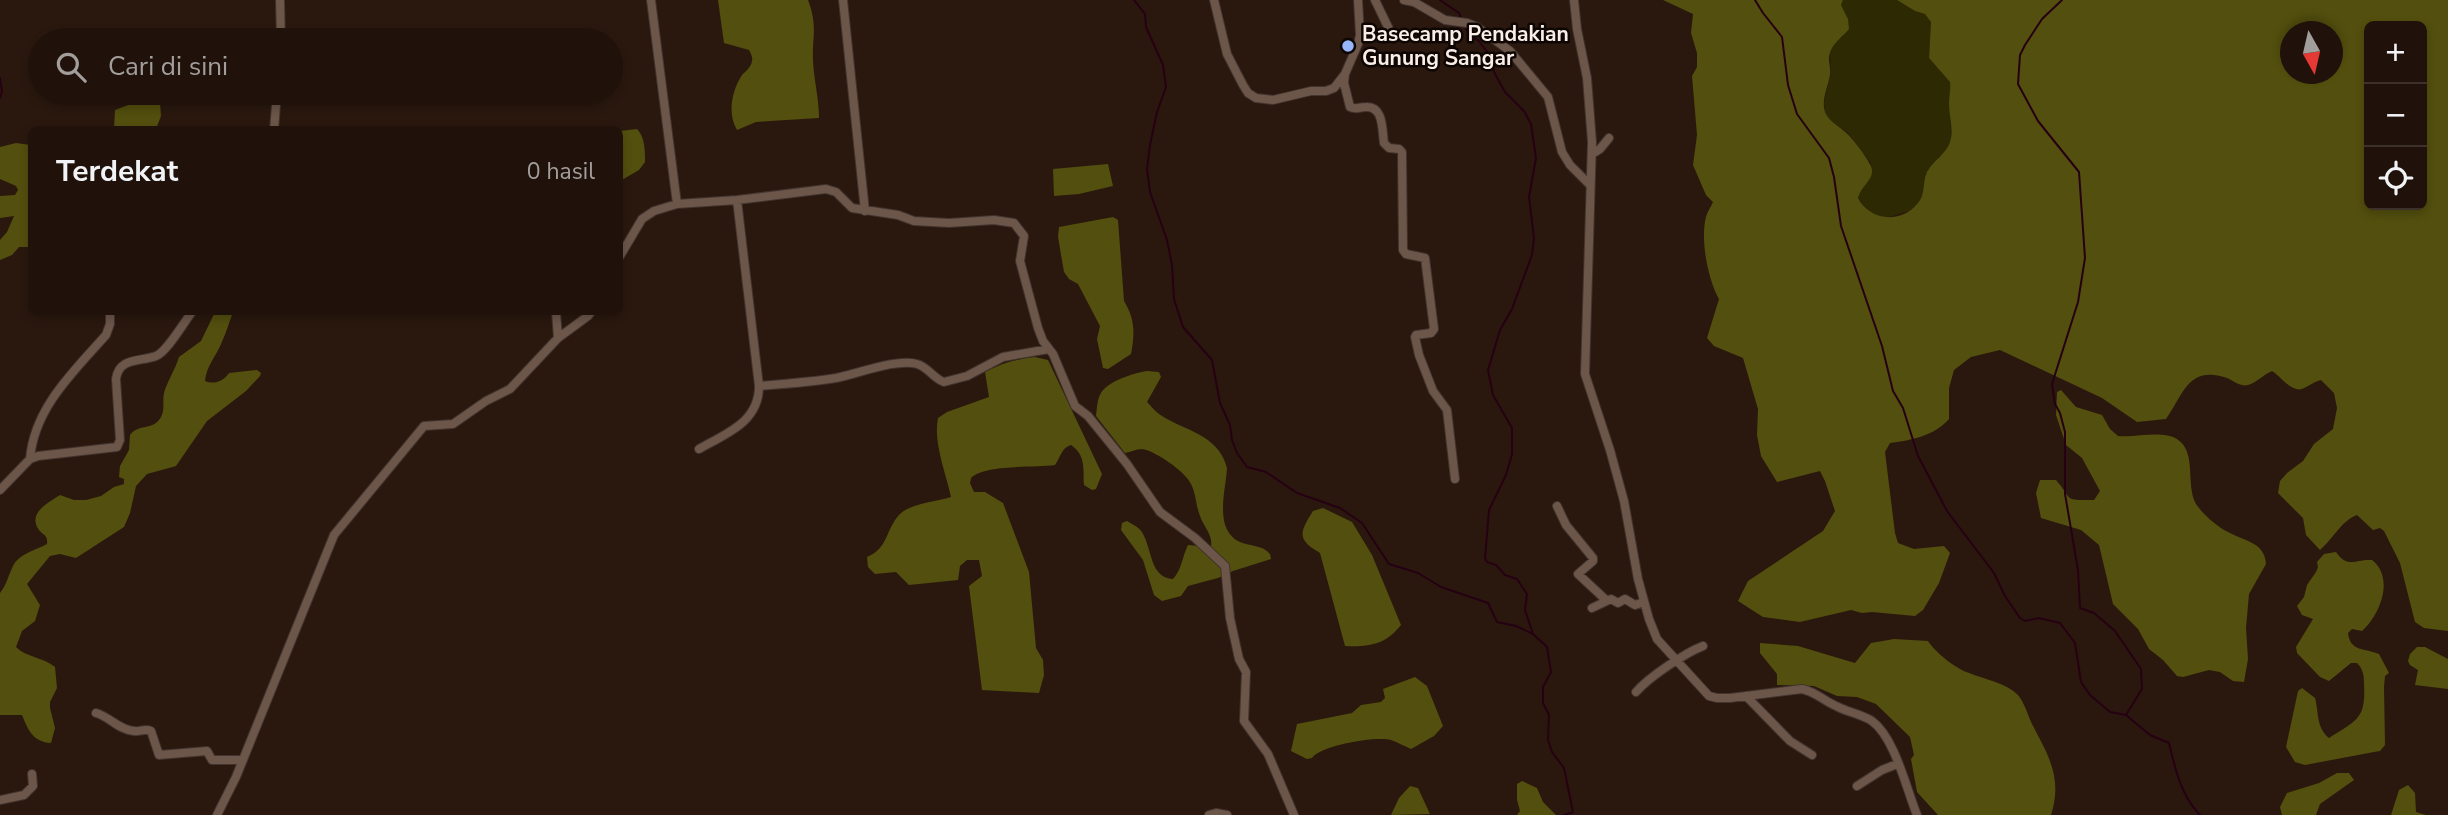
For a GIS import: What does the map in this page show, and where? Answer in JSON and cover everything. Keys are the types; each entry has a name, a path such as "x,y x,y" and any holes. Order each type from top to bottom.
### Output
{"street":[{"path":"280,0 281,28"},
{"path":"651,0 677,204"},
{"path":"842,0 864,211"},
{"path":"1214,0 1227,54 1248,93 1256,98 1273,100 1311,91 1326,91 1334,88 1345,74"},
{"path":"1358,0 1360,35 1344,83 1350,107 1376,110 1381,118 1384,144 1402,152 1403,250 1406,254 1424,258 1434,329 1431,333 1415,337 1433,391 1447,410 1455,479"},
{"path":"1375,0 1389,29"},
{"path":"1404,0 1414,2 1445,20 1477,27 1510,51 1548,97 1562,152 1570,165 1590,185"},
{"path":"1574,0 1587,78 1592,154 1585,374 1624,501 1638,579 1653,631 1676,661 1709,695 1717,698 1789,689 1812,691 1829,703 1872,722 1889,743 1917,815"},
{"path":"274,126 276,105"},
{"path":"1592,154 1609,138"},
{"path":"623,251 642,219 654,211 677,204 826,189 836,192 851,207 898,215 925,223 994,220 1014,223 1024,236 1020,261 1038,328 1076,406 1088,416 1127,464 1160,512 1226,566 1230,618 1246,673 1244,721 1268,754 1294,815"},
{"path":"699,449 747,418 757,404 759,386 737,200"},
{"path":"30,459 32,442 50,401 106,335 110,315"},
{"path":"0,490 30,459 44,454 117,447 120,440 116,379 118,369 124,363 161,354 190,315"},
{"path":"556,315 558,338"},
{"path":"217,815 243,760 334,535 424,426 453,424 486,401 510,389 558,338 588,315"},
{"path":"759,386 835,378 858,374 883,365 913,363 944,382 967,376 1003,357 1049,349"},
{"path":"1557,506 1566,525 1593,558 1578,573 1606,600"},
{"path":"1592,608 1612,599 1618,603 1627,599 1635,605 1644,602"},
{"path":"1636,691 1676,661 1703,646"},
{"path":"1746,696 1790,741 1812,755"},
{"path":"96,713 131,731 151,731 159,755 207,751 212,760 243,760"},
{"path":"1857,786 1882,770 1898,764"},
{"path":"0,800 27,793 33,786 32,774"},
{"path":"1209,815 1227,815"}],"shaded area":[{"path":"718,0 808,0 814,24 813,61 819,118 756,122 737,130 732,117 733,95 742,75 751,65 752,58 749,50 724,43"},
{"path":"1663,0 1843,0 1841,5 1848,19 1849,29 1830,54 1830,73 1824,98 1825,112 1851,138 1871,167 1871,177 1858,198 1863,206 1878,215 1895,217 1911,210 1918,203 1927,172 1943,154 1952,133 1950,82 1929,58 1931,22 1925,14 1897,0 2448,0 2448,631 2424,628 2415,622 2400,563 2384,531 2380,528 2373,530 2357,515 2342,526 2320,550 2306,535 2303,518 2278,493 2280,481 2303,461 2314,444 2333,429 2337,408 2334,393 2321,380 2297,389 2272,371 2248,385 2214,375 2204,375 2189,384 2166,419 2137,422 2102,398 2000,350 1971,357 1954,370 1949,388 1949,419 1943,425 1922,436 1890,443 1885,452 1898,543 1914,549 1944,546 1950,553 1939,583 1923,610 1915,616 1851,610 1800,622 1763,617 1738,601 1748,581 1823,531 1835,511 1820,471 1777,482 1761,456 1757,435 1758,409 1743,358 1714,346 1707,338 1719,299 1711,281 1705,248 1704,226 1713,202 1706,195 1693,165 1697,135 1692,76 1697,67 1697,53 1691,33 1693,14"},
{"path":"1843,0 1897,0 1926,14 1931,22 1929,58 1950,82 1951,140 1925,175 1923,196 1917,205 1909,211 1889,217 1870,214 1858,198 1861,188 1869,181 1871,163 1847,132 1830,121 1825,112 1824,102 1831,73 1830,52 1834,43 1843,36 1848,19 1841,5"},
{"path":"128,105 160,105 161,116 157,126 114,126 115,110"},
{"path":"637,129 640,132 645,149 645,162 639,170 623,179 623,131"},
{"path":"16,143 28,145 28,247 19,247 12,255 0,260 0,240 14,216 0,218 0,196 15,195 18,190 16,186 0,179 0,147"},
{"path":"1108,164 1113,186 1079,194 1054,196 1053,169"},
{"path":"1113,217 1118,220 1124,301 1132,320 1133,333 1131,354 1108,369 1103,368 1097,339 1100,326 1078,284 1064,272 1058,237 1059,227"},
{"path":"214,315 232,315 205,381 218,382 229,373 257,370 261,373 260,376 246,391 207,421 176,466 147,474 136,486 124,527 76,558 60,554 50,556 27,584 40,605 35,621 22,631 16,647 55,667 57,688 50,702 55,728 51,743 35,738 22,715 0,715 0,593 16,562 23,555 47,544 46,537 36,524 40,509 60,495 74,500 86,500 101,496 124,484 124,479 119,477 120,466 129,450 130,435 137,429 159,420 165,389 179,357 201,341"},
{"path":"1035,357 1048,360 1102,474 1096,489 1092,490 1084,485 1081,458 1071,445 1063,450 1055,465 988,470 971,478 974,492 985,492 1003,503 1029,572 1036,648 1043,660 1044,675 1039,693 982,690 969,586 982,576 979,560 967,560 960,566 958,580 909,585 896,572 875,574 868,567 867,557 879,549 895,520 904,511 916,505 951,497 937,438 938,418 947,412 989,397 985,372 1010,362"},
{"path":"1147,371 1159,372 1161,377 1147,402 1168,420 1208,440 1222,456 1227,468 1223,508 1226,528 1240,542 1263,549 1270,554 1271,559 1188,586 1181,596 1162,601 1154,595 1143,560 1121,530 1122,523 1127,521 1141,531 1156,569 1166,578 1173,579 1188,545 1211,547 1194,492 1188,479 1161,457 1140,449 1125,453 1096,416 1099,398 1104,389 1122,378"},
{"path":"2061,390 2076,407 2102,415 2110,429 2118,436 2156,435 2177,439 2184,445 2187,453 2192,492 2199,508 2220,527 2253,543 2262,551 2266,564 2249,594 2246,628 2248,659 2244,682 2233,681 2220,672 2209,670 2177,676 2149,649 2138,629 2113,604 2099,545 2081,530 2041,518 2036,493 2040,480 2056,480 2067,496 2073,499 2094,500 2100,491 2082,458 2066,445 2056,415 2057,392"},
{"path":"1323,508 1352,522 1372,555 1401,625 1383,641 1362,646 1345,646 1320,553 1307,544 1303,535 1313,511"},
{"path":"2336,552 2348,562 2372,560 2383,576 2382,596 2374,616 2362,631 2352,629 2348,633 2355,646 2379,654 2389,673 2385,676 2384,687 2385,745 2380,751 2305,765 2295,762 2286,747 2298,691 2302,688 2315,698 2320,724 2329,738 2353,722 2363,705 2363,675 2357,663 2351,663 2329,681 2320,677 2297,653 2296,647 2313,619 2302,615 2297,606 2316,572 2317,562 2324,554"},
{"path":"1894,639 1928,641 1958,668 2001,684 2018,695 2052,767 2055,790 2051,815 1938,815 1917,792 1910,737 1876,704 1857,697 1837,696 1814,686 1777,685 1777,674 1760,653 1760,643 1798,646 1855,663 1871,643"},
{"path":"2417,647 2425,647 2448,659 2448,689 2415,685 2418,670 2408,661 2410,654"},
{"path":"1415,677 1427,686 1443,726 1434,736 1411,749 1384,739 1337,746 1307,759 1291,751 1297,724 1352,713 1361,705 1381,702 1385,698 1383,689"},
{"path":"2337,773 2349,773 2354,780 2320,804 2316,815 2282,815 2280,807 2287,793 2319,783"},
{"path":"1522,781 1537,788 1543,802 1556,815 1517,815 1520,811 1517,784"},
{"path":"2408,785 2415,793 2416,812 2426,815 2391,815 2399,790"},
{"path":"1410,786 1418,788 1430,814 1391,815 1399,798"}],"waterway":[{"path":"1134,0 1145,14 1146,27 1163,65 1166,87 1157,112 1147,169 1150,192 1167,240 1174,299 1183,327 1212,360 1220,403 1230,425 1237,453 1247,467 1266,472 1297,493 1340,508 1362,523 1389,564 1418,573 1441,587 1488,603 1497,622 1516,626 1533,634 1547,647 1551,672 1543,687 1543,703 1549,715 1548,740 1552,752 1564,768 1573,812 1564,815"},
{"path":"1440,0 1459,13 1462,20"},
{"path":"1755,0 1782,37 1788,85 1797,114 1829,158 1841,226 1882,346 1893,391 1903,408 1918,456 1947,511 1994,573 2020,618 2025,621 2039,618 2060,623 2075,643 2081,682 2090,695 2110,712 2126,715 2150,735 2169,743 2183,790 2200,815"},
{"path":"2062,0 2042,19 2025,45 2020,55 2018,84 2038,121 2079,172 2085,258 2078,302 2052,384 2055,404 2065,432 2065,494 2078,570 2080,608 2094,613 2115,631 2141,669 2142,689 2126,715"},
{"path":"1464,25 1470,36 1478,40 1488,53 1505,92 1524,111 1531,124 1536,158 1529,197 1534,238 1532,255 1512,309 1500,330 1488,370 1493,395 1512,428 1512,454 1506,475 1489,510 1485,558 1505,575 1517,579 1527,594 1525,610 1533,634"},
{"path":"0,78 0,98"}],"place":[{"name":"Basecamp Pendakian Gunung Sangar","path":"1348,46"}]}
